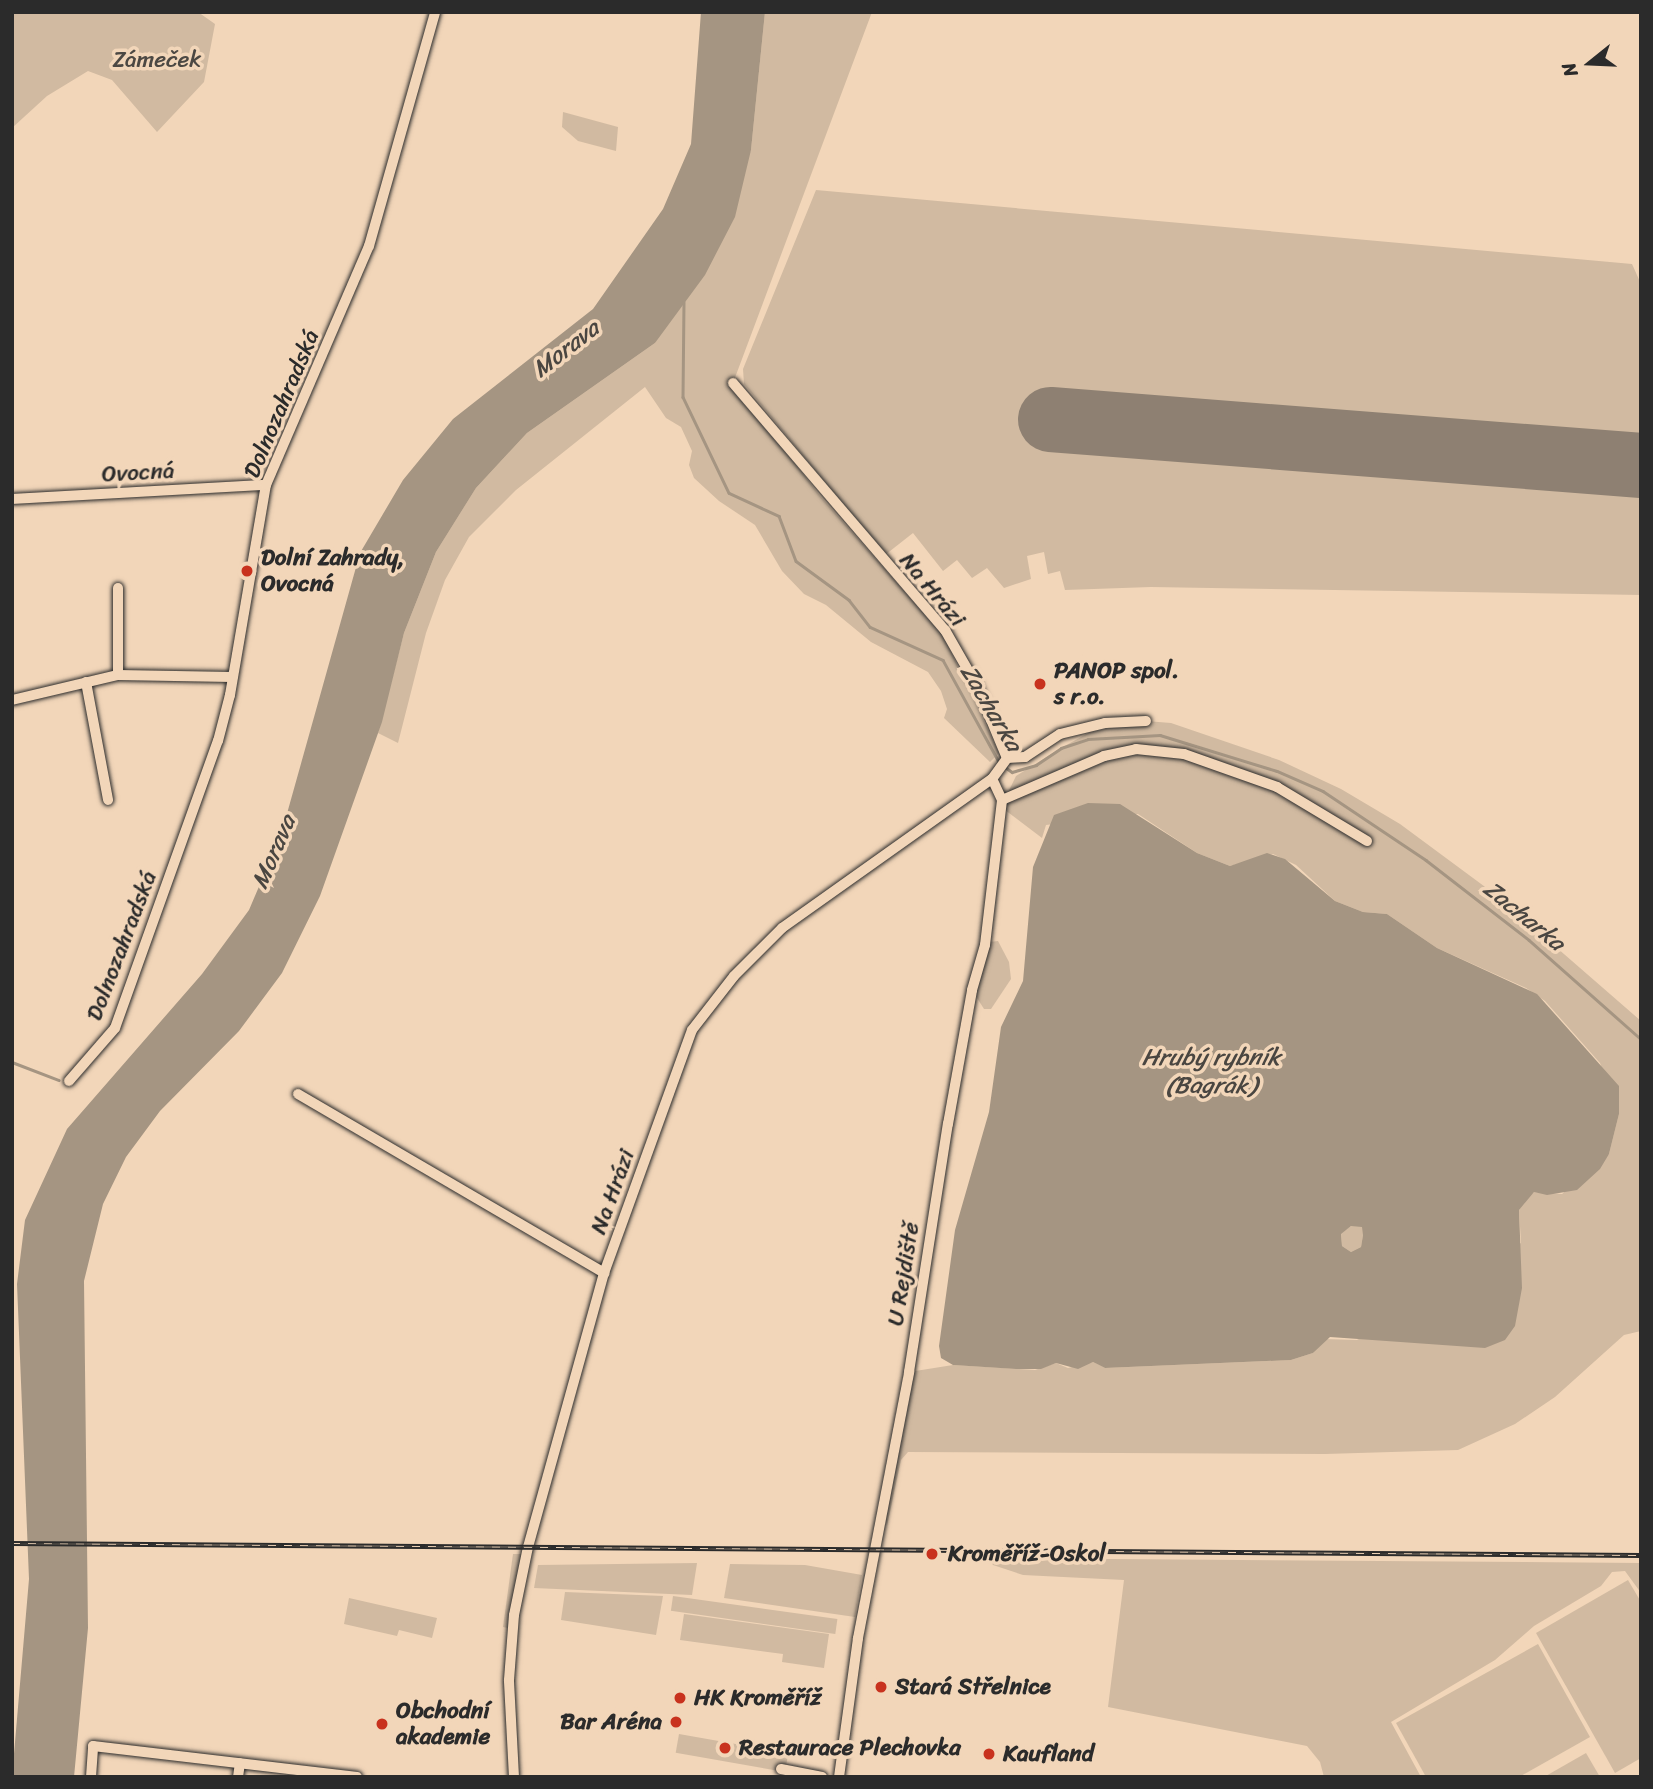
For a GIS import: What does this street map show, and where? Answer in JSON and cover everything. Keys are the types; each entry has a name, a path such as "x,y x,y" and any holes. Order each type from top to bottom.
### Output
{"street":[{"name":"Dolnozahradská","path":"69,1081 116,1028 218,741 266,485 369,246 435,12"},
{"name":"Na Hrázi","path":"514,1777 509,1680 514,1615 528,1547 604,1273 692,1030 717,998 782,928 994,776 1006,760 977,686 945,630 733,383"},
{"name":"Ovocná","path":"12,499 266,485"},
{"path":"118,588 118,675"},
{"path":"12,700 118,675 232,677"},
{"path":"86,682 108,800"},
{"path":"1006,760 1025,757 1060,734 1105,723 1146,721"},
{"path":"994,776 1002,800 1104,755 1136,749 1184,754 1277,787 1367,841"},
{"name":"U Rejdiště","path":"839,1777 858,1638 909,1372 948,1124 972,990 985,945 1002,800"},
{"path":"298,1094 604,1273"},
{"path":"90,1777 93,1746 357,1777"},
{"path":"238,1777 240,1763"},
{"path":"781,1769 822,1777"}],"green space":[{"name":"Zámeček","path":"12,12 198,12 215,24 204,82 157,132 112,80 88,71 47,96 12,128"},
{"path":"765,12 872,12 733,383 820,496 943,635 999,753 990,762 944,718 947,709 941,691 928,672 871,642 826,605 804,594 782,571 755,525 719,501 694,478 689,465 692,451 681,427 666,418 645,387 516,490 469,537 445,580 426,633 398,743 378,733 404,633 436,552 476,488 527,433 655,343 751,150"},
{"path":"563,112 618,127 616,151 578,141 562,127"},
{"path":"816,190 1632,264 1641,284 1641,442 1049,395 1046,440 1641,487 1641,595 1151,587 1065,590 1060,571 1048,574 1044,552 1027,556 1031,579 1004,588 987,568 972,578 957,560 943,571 913,533 885,555 744,384 743,369"},
{"path":"1146,721 1171,723 1279,760 1341,789 1400,824 1496,895 1641,1021 1641,1331 1624,1335 1555,1397 1515,1424 1458,1450 1325,1454 908,1452 901,1460 887,1526 883,1511 909,1372 953,1365 1035,1370 1056,1363 1068,1368 1093,1362 1105,1368 1291,1360 1313,1353 1324,1339 1357,1340 1521,1243 1519,1210 1525,1198 1534,1192 1562,1194 1609,1154 1619,1114 1600,1063 1545,1001 1526,988 1437,948 1387,914 1363,912 1335,901 1296,865 1273,854 1230,866 1197,853 1138,814 1046,825 1042,838 1001,807 1016,776 1061,748 1090,732"},
{"path":"998,941 1009,962 1011,979 991,1009 984,1009 972,990 989,942"},
{"path":"1351,1226 1363,1226 1363,1235 1361,1247 1351,1252 1342,1246 1341,1233"},
{"path":"513,1554 522,1554 508,1628 503,1627"},
{"path":"988,1558 1641,1563 1641,1593 1625,1571 1612,1572 1601,1586 1534,1626 1495,1660 1391,1722 1421,1777 1324,1777 1320,1762 1307,1746 1108,1707 1124,1580 1023,1575 993,1565"},
{"path":"697,1563 692,1595 534,1588 538,1565"},
{"path":"730,1564 805,1565 862,1575 855,1617 724,1598"},
{"path":"1628,1580 1641,1602 1641,1758 1615,1773 1536,1633"},
{"path":"565,1592 663,1596 656,1635 561,1620"},
{"path":"673,1596 837,1619 835,1634 671,1611"},
{"path":"349,1598 437,1618 432,1638 399,1630 397,1636 344,1624"},
{"path":"684,1614 829,1634 824,1668 782,1662 783,1654 680,1640"},
{"path":"1538,1644 1590,1737 1519,1777 1426,1777 1396,1723"},
{"path":"679,1734 788,1753 785,1772 676,1753"},
{"path":"1586,1753 1600,1777 1544,1777"}],"water":[{"name":"Morava","path":"701,12 765,12 751,150 735,217 705,275 655,343 527,433 476,488 436,552 404,633 382,722 320,896 282,973 239,1031 160,1111 126,1157 103,1204 84,1281 88,1628 74,1777 12,1777 29,1579 17,1284 25,1220 67,1129 202,974 249,910 281,835 360,553 403,480 453,419 593,309 663,209 691,144"},
{"name":"Hrubý rybník (Bagrák)","path":"1088,803 1120,804 1197,853 1230,866 1267,853 1285,859 1335,901 1363,912 1387,914 1437,948 1537,994 1619,1086 1619,1114 1609,1154 1600,1169 1577,1190 1547,1195 1534,1192 1519,1210 1522,1288 1515,1326 1505,1340 1485,1348 1330,1337 1313,1353 1291,1360 1105,1368 1093,1362 1078,1369 1056,1363 1041,1369 953,1365 941,1358 939,1346 955,1230 989,1112 1001,1027 1023,981 1033,867 1054,815","holes":["1351,1226 1362,1227 1361,1247 1351,1252 1342,1246 1341,1234"]}],"waterway":[{"name":"Zacharka","path":"684,302 683,397 729,493 779,516 796,561 849,600 870,627 943,660 999,762"},
{"name":"Zacharka","path":"1004,766 1012,772 1036,765 1061,748 1088,739 1160,735 1277,771 1323,791 1426,860 1529,940 1641,1039"},
{"path":"12,1062 59,1080"}],"runway":[{"path":"1050,419 1641,465"}],"railway":[{"path":"12,1543 1641,1555"}],"place":[{"name":"Dolní Zahrady, Ovocná","path":"247,571"},
{"name":"PANOP spol. s r.o.","path":"1040,684"},
{"name":"Kroměříž-Oskol","path":"932,1554"},
{"name":"Stará Střelnice","path":"881,1687"},
{"name":"HK Kroměříž","path":"680,1698"},
{"name":"Bar Aréna","path":"676,1722"},
{"name":"Obchodní akademie","path":"382,1724"},
{"name":"Restaurace Plechovka","path":"725,1748"},
{"name":"Kaufland","path":"989,1754"}]}
